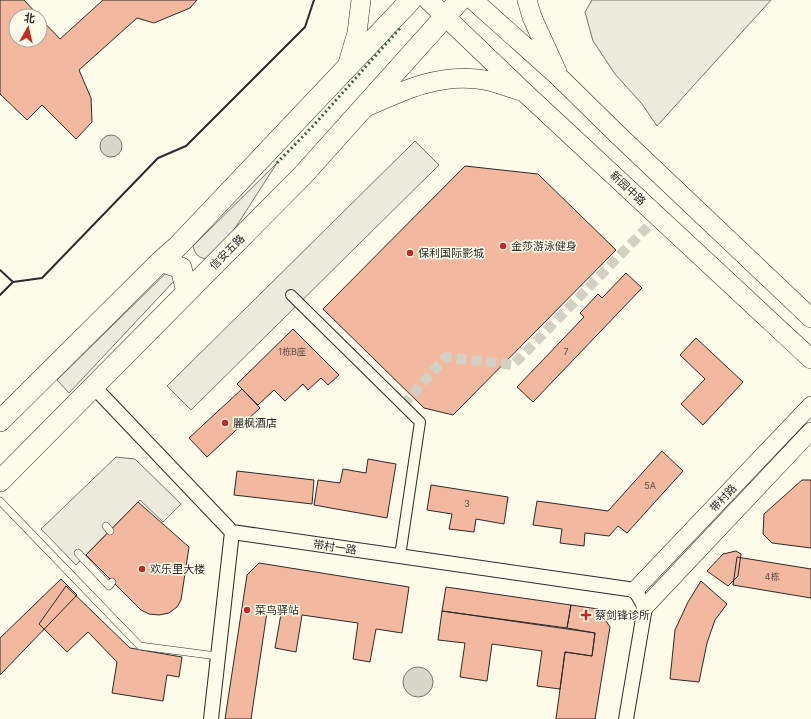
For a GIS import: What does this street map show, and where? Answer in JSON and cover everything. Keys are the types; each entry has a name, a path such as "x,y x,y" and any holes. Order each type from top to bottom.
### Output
{"main road":[{"path":"346,70 357,34 361,0"},
{"path":"0,421 161,261 178,246 411,0"},
{"name":"新园中路","path":"428,0 523,91 811,359"},
{"name":"信安五路","path":"0,481 303,175 460,0"},
{"path":"473,0 559,77 811,318"},
{"path":"527,0 532,17 559,77"},
{"path":"364,108 407,89 433,80 478,78 523,91"},
{"path":"161,261 181,268 187,292"}],"street":[{"path":"291,295 420,422 400,556"},
{"path":"94,387 232,532 211,719"},
{"name":"带村路","path":"635,590 811,404"},
{"name":"带村路","path":"645,607 811,431"},
{"name":"带村一路","path":"232,532 635,590"},
{"path":"626,719 645,607 635,590"}],"lane":[{"path":"0,501 140,646 217,656"},
{"path":"78,553 109,586 112,582"}],"shaded area":[{"path":"592,0 771,0 657,126 642,104 615,74 593,41 585,12"},
{"path":"107,135 115,135 122,142 122,150 115,157 107,157 100,150 100,142"},
{"path":"415,141 439,165 191,410 167,386"},
{"path":"277,163 230,236 207,259 201,258 197,255 193,246"},
{"path":"167,272 173,273 175,280 69,393 57,380"},
{"path":"116,457 135,459 181,504 163,522 140,500 76,565 41,529"},
{"path":"418,667 428,672 433,682 428,692 418,697 408,692 403,682 408,672"}],"building":[{"path":"0,0 24,0 32,8 8,8 8,48 48,48 48,26 60,39 103,0 197,0 190,8 154,23 137,18 79,70 91,98 92,122 76,139 42,105 27,120 0,94"},
{"path":"465,166 538,174 616,250 453,415 424,408 323,309"},
{"path":"626,273 642,288 533,402 517,387 584,317 580,313 598,294 602,298"},
{"path":"293,329 339,375 328,385 321,378 308,390 303,384 285,401 274,390 258,405 237,384"},
{"path":"696,338 743,382 703,425 681,404 705,379 680,355"},
{"name":"麗枫酒店","path":"242,389 260,408 207,457 189,438"},
{"path":"662,451 683,471 627,533 618,526 609,536 585,533 584,546 560,543 562,529 533,525 537,501 608,511"},
{"path":"368,459 396,464 387,518 314,505 318,480 340,483 343,469 366,473"},
{"path":"237,471 314,480 312,504 234,495"},
{"path":"802,480 811,480 811,548 772,543 763,534 764,514"},
{"path":"431,485 508,497 504,524 476,519 474,532 449,529 452,514 427,510"},
{"name":"欢乐里大楼","path":"138,502 189,547 181,600 177,607 169,613 159,615 149,614 141,610 86,555"},
{"path":"736,551 741,554 738,576 728,586 707,571 723,554"},
{"path":"737,557 811,569 811,598 733,585"},
{"path":"259,563 409,587 402,633 376,629 370,662 353,659 358,623 302,615 296,652 275,648 281,614 267,612 251,719 225,719 247,575"},
{"path":"61,579 77,595 0,675 0,638"},
{"path":"701,581 727,604 715,620 707,643 699,682 670,679 675,630 688,602"},
{"path":"66,586 130,648 182,657 179,677 167,675 163,701 112,693 117,662 88,632 67,652 39,624"},
{"path":"446,587 571,605 567,628 442,611"},
{"path":"571,605 598,609 610,627 595,719 556,719 565,652 592,656 595,633 567,628"},
{"path":"442,611 595,633 592,656 565,652 560,689 537,686 542,651 492,644 487,681 460,677 465,643 438,640"}],"tunnel":[{"path":"403,405 446,357 513,365 658,216"}],"hedge":[{"path":"277,163 314,125 401,27"}],"wall":[{"path":"0,270 13,282 42,278 158,158 186,146 305,27 314,0"},
{"path":"0,295 13,282"}],"place":[{"name":"金莎游泳健身","path":"503,246"},
{"name":"保利国际影城","path":"410,253"},
{"name":"麗枫酒店","path":"225,423"},
{"name":"欢乐里大楼","path":"142,569"},
{"name":"菜鸟驿站","path":"247,610"},
{"name":"蔡剑锋诊所","path":"586,615"}]}
